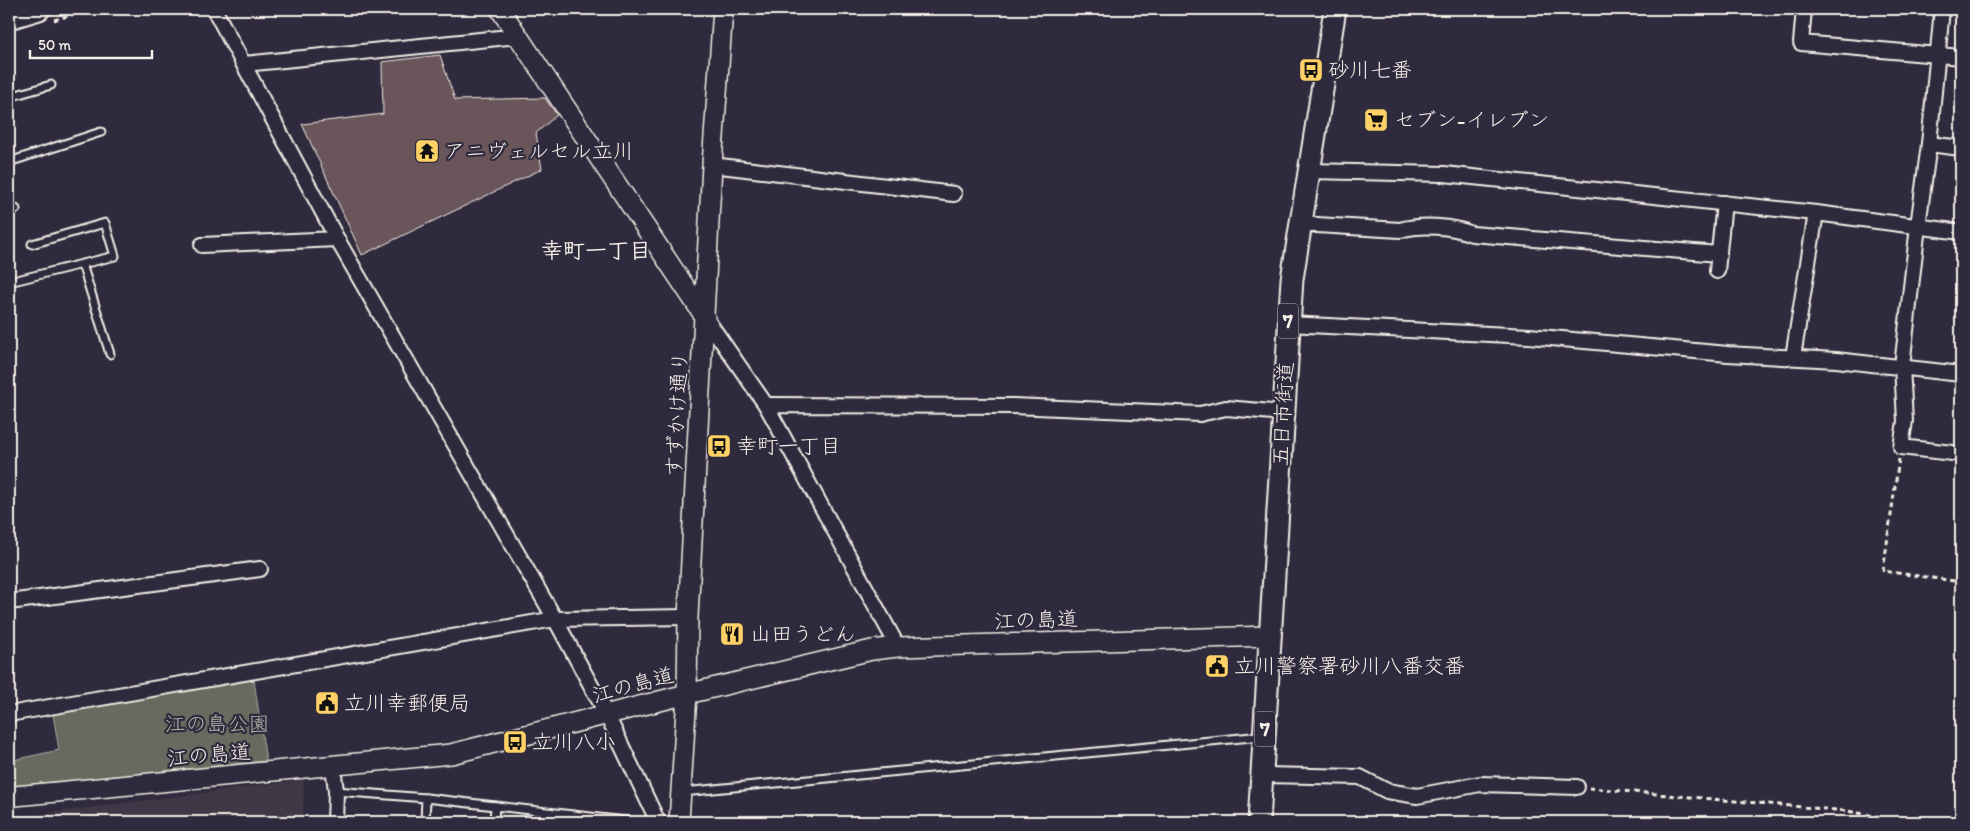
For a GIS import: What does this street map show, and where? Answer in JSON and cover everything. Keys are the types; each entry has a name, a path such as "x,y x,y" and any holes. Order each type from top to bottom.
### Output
{"main road":[{"path":"9,18 39,9"},
{"name":"五日市街道","path":"1259,822 1292,279 1333,9"}],"street":[{"path":"214,9 337,239 555,619 606,716 658,822"},
{"path":"500,9 705,317 766,405 898,647"},
{"name":"すずかけ通り","path":"679,822 687,694 688,617 712,165 724,9"},
{"path":"1804,9 1801,43 1961,57"},
{"path":"1942,9 1930,144 1918,226 1902,366 1905,421 1901,447 1961,454"},
{"path":"244,64 519,36"},
{"path":"1930,144 1961,148"},
{"path":"712,165 954,194"},
{"path":"1309,172 1444,174 1816,212 1961,232"},
{"path":"1717,271 1724,203"},
{"path":"1793,358 1816,212"},
{"path":"1300,224 1400,230 1412,227 1460,230 1472,234 1719,254"},
{"path":"202,245 337,239"},
{"path":"1288,324 1529,336 1728,354 1902,366 1961,374"},
{"path":"766,405 1013,406 1200,414 1226,408 1283,413"},
{"path":"9,602 260,569"},
{"path":"9,714 555,619 688,617"},
{"name":"江の島道","path":"9,798 452,754 687,694 872,650 898,647 1270,636"},
{"path":"333,766 336,791 335,822"},
{"path":"1262,776 1360,777 1387,791 1417,796 1480,784 1577,787"}],"lane":[{"path":"9,97 52,85"},
{"path":"9,162 101,132"},
{"path":"9,282 115,256 105,223 32,244"},
{"path":"82,264 110,354"},
{"path":"682,792 1264,735"},
{"path":"336,791 495,806 569,819 634,822"},
{"path":"426,798 426,822"},
{"path":"494,822 495,806"}],"path":[{"path":"79,12 92,9"},
{"path":"1901,447 1883,571 1961,582"},
{"path":"1577,787 1847,811 1909,822"}],"shaded area":[{"path":"304,780 303,822 9,822 9,818"}],"green space":[{"name":"江の島公園","path":"253,674 266,761 9,788 9,761 59,750 53,714"}],"building":[{"name":"アニヴェルセル立川","path":"440,55 455,100 545,98 557,115 536,133 542,169 362,255 302,124 383,114 382,62"}],"place":[{"name":"砂川七番","path":"1311,70"},
{"name":"セブン-イレブン","path":"1376,120"},
{"name":"アニヴェルセル立川","path":"427,151"},
{"name":"幸町一丁目","path":"719,446"},
{"name":"山田うどん","path":"732,634"},
{"name":"立川警察署砂川八番交番","path":"1217,666"},
{"name":"立川幸郵便局","path":"327,703"},
{"name":"立川八小","path":"515,742"}],"district":[{"name":"幸町一丁目","path":"596,250"}]}
